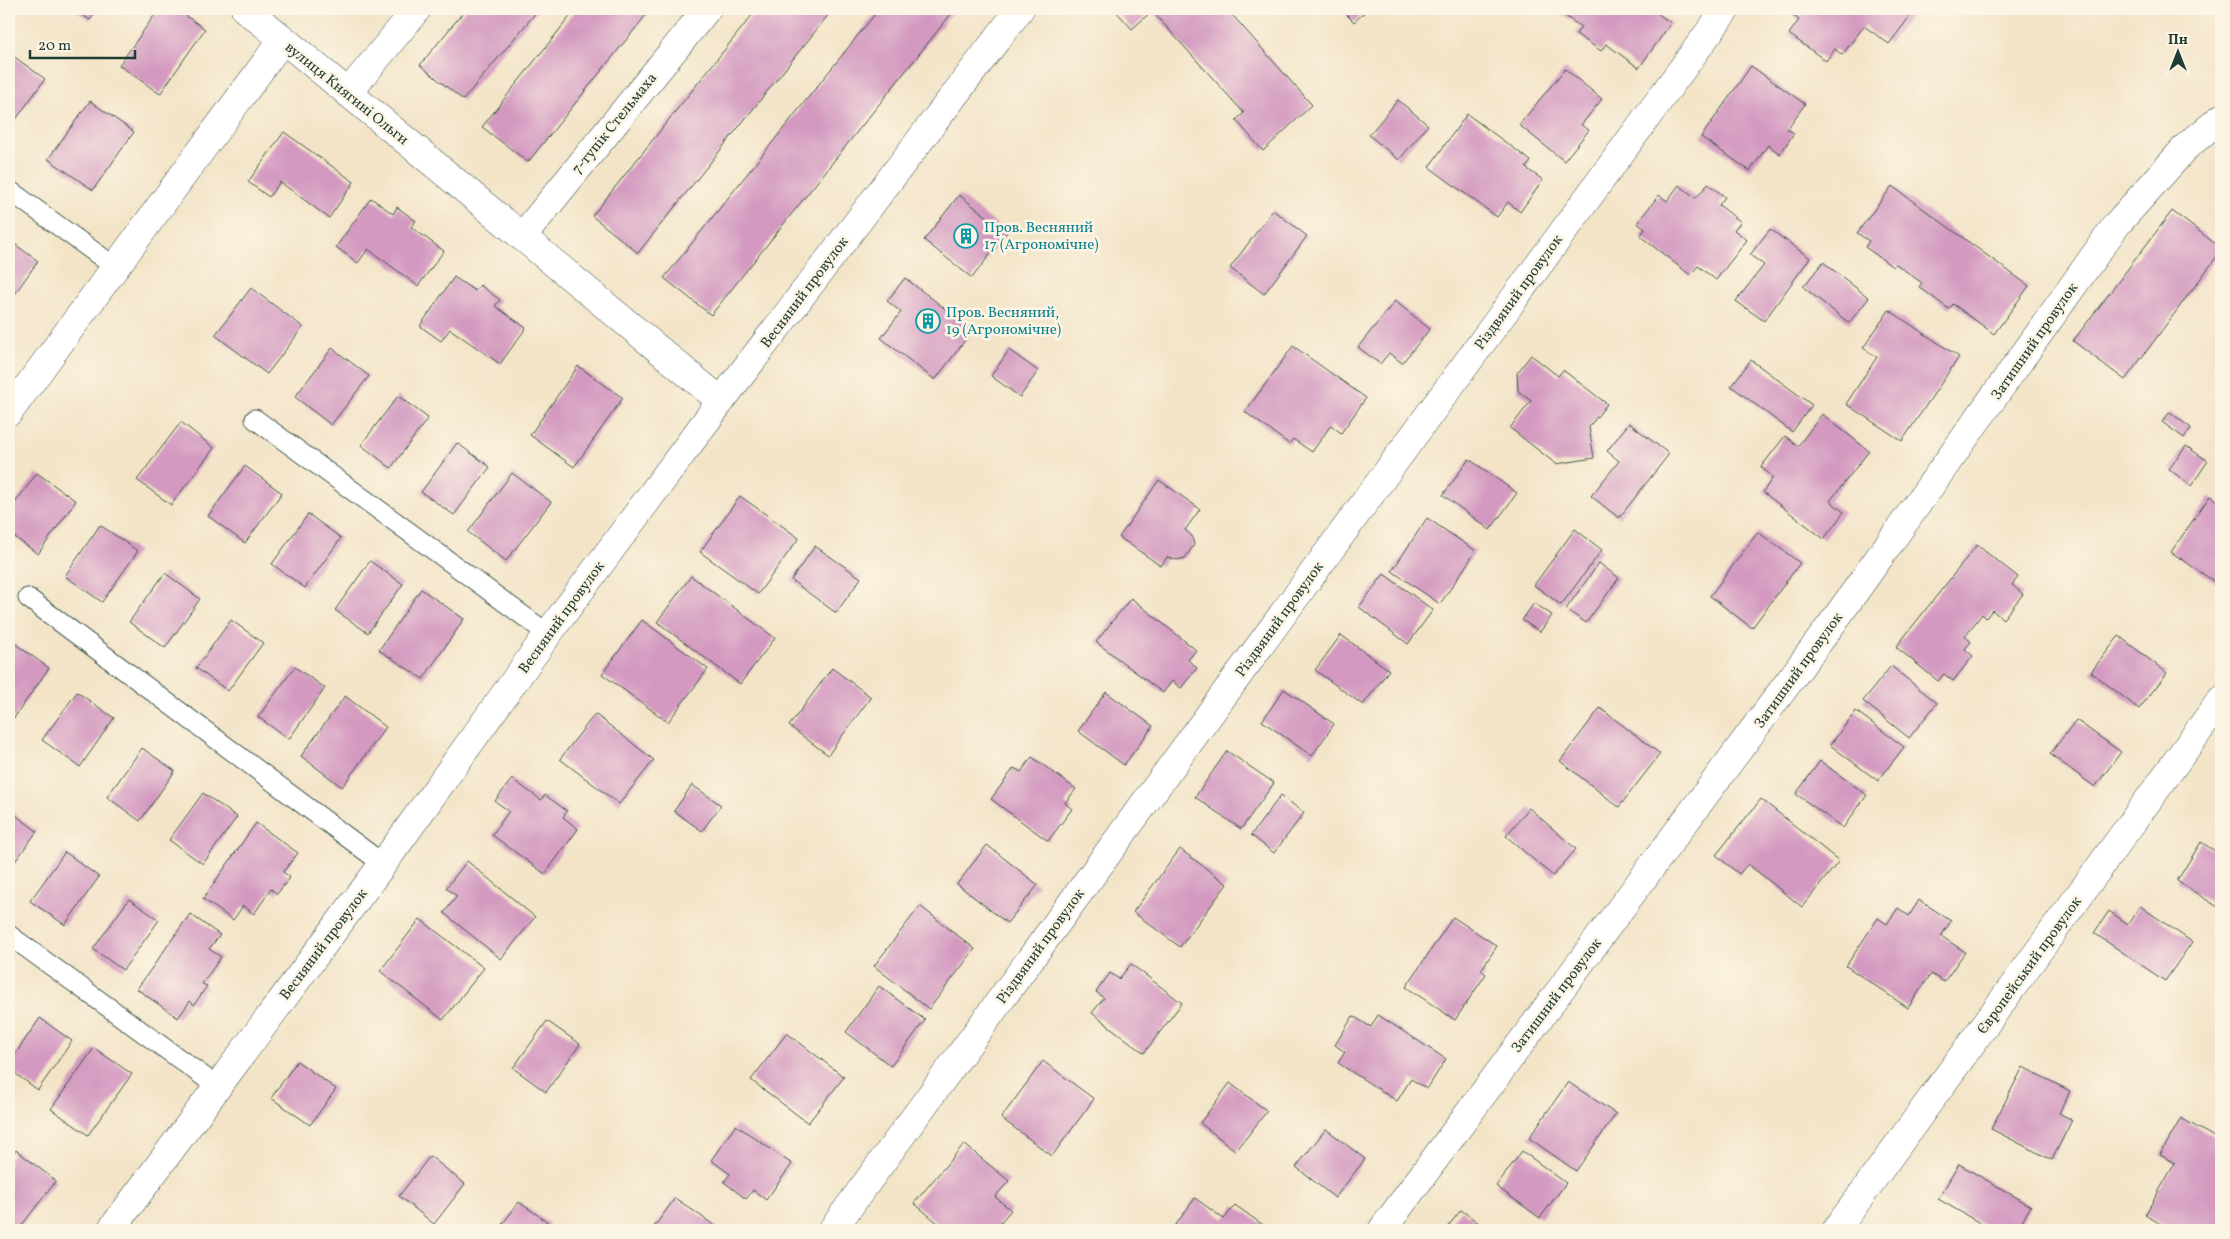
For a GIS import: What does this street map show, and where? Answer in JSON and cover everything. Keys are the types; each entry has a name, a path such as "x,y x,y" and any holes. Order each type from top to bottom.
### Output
{"street":[{"path":"245,9 283,39"},
{"path":"348,93 417,9"},
{"name":"7-тупік Стельмаха","path":"522,237 706,9"},
{"name":"Весняний провулок","path":"111,1230 382,864 548,634 720,401 1020,9"},
{"name":"Різдвяний провулок","path":"832,1230 1726,9"},
{"name":"вулиця Княгині Ольги","path":"9,412 283,39 720,401"},
{"name":"Затишний провулок","path":"1382,1230 1834,621 2117,224 2187,146 2221,118"},
{"name":"Європейський провулок","path":"1836,1230 2221,700"}],"lane":[{"path":"9,190 115,267"},
{"path":"255,419 548,634"},
{"path":"28,598 382,864"},
{"path":"9,935 218,1086"}],"building":[{"path":"73,9 98,9 90,20"},
{"path":"159,9 176,9 205,29 160,94 119,65"},
{"path":"466,9 539,9 463,100 420,65"},
{"path":"576,9 651,9 528,162 482,127"},
{"path":"757,9 833,9 638,253 592,216"},
{"path":"879,9 955,9 711,315 664,278"},
{"path":"1114,9 1227,9 1312,105 1263,151 1236,120 1244,113 1152,11 1132,29"},
{"path":"1341,9 1368,9 1354,22"},
{"path":"1555,9 1651,9 1671,23 1639,68 1606,44 1601,51 1576,34 1581,27"},
{"path":"1796,9 1911,9 1914,11 1889,44 1864,26 1842,55 1835,49 1826,61 1789,34 1799,20 1792,15"},
{"path":"9,53 45,79 14,122 9,118"},
{"path":"1751,66 1805,104 1787,129 1794,133 1780,154 1768,145 1750,171 1701,137"},
{"path":"1565,69 1602,99 1581,125 1589,130 1564,161 1519,125"},
{"path":"1398,100 1428,125 1399,160 1369,135"},
{"path":"90,101 134,132 93,190 48,159"},
{"path":"1467,114 1531,161 1526,168 1543,180 1520,212 1508,202 1497,217 1429,167"},
{"path":"284,132 354,182 329,218 280,182 269,197 248,182"},
{"path":"1708,184 1725,197 1719,205 1741,222 1734,230 1747,240 1716,280 1698,266 1690,275 1640,236 1645,229 1637,223 1659,195 1667,201 1679,185 1696,198"},
{"path":"1892,186 2029,286 1994,334 1953,304 1949,309 1919,287 1922,283 1896,264 1893,267 1865,247 1869,241 1857,233"},
{"name":"Пров. Весняний 17 (Агрономічне)","path":"959,195 1007,232 972,278 924,240"},
{"path":"371,198 393,214 397,207 416,221 411,227 444,251 418,286 368,249 358,263 336,247"},
{"path":"1273,210 1307,236 1264,294 1230,268"},
{"path":"2172,211 2221,248 2221,251 2125,380 2073,341"},
{"path":"1770,229 1810,258 1764,321 1736,301 1764,265 1750,255"},
{"path":"9,240 38,261 9,302"},
{"path":"1823,262 1869,298 1849,323 1803,287"},
{"path":"454,277 475,291 480,285 500,300 495,306 526,328 500,364 450,329 441,341 420,326"},
{"name":"Пров. Весняний, 19 (Агрономічне)","path":"905,278 973,330 935,380 881,338 901,312 887,301"},
{"path":"251,288 303,327 267,374 215,335"},
{"path":"1395,301 1430,329 1402,363 1389,353 1380,364 1358,347"},
{"path":"1889,310 1959,357 1902,441 1846,404 1877,357 1863,348"},
{"path":"1293,346 1366,398 1341,433 1331,425 1312,452 1293,439 1289,444 1245,412"},
{"path":"332,348 369,376 331,425 295,397"},
{"path":"1009,350 1038,371 1020,397 991,376"},
{"path":"1531,355 1558,376 1563,370 1607,404 1589,427 1594,458 1556,464 1510,428 1531,401 1518,391 1517,373"},
{"path":"1751,360 1812,405 1792,432 1731,386"},
{"path":"578,366 623,398 574,467 530,435"},
{"path":"398,396 428,418 391,468 361,445"},
{"path":"2170,412 2191,428 2184,438 2162,422"},
{"path":"1822,414 1869,451 1830,501 1844,512 1824,539 1763,492 1773,477 1761,467 1785,436 1798,446"},
{"path":"181,422 214,448 171,505 137,480"},
{"path":"1629,423 1669,454 1619,518 1591,496 1619,461 1607,451"},
{"path":"457,443 490,467 454,515 421,492"},
{"path":"2186,446 2208,461 2191,486 2169,469"},
{"path":"1469,459 1517,493 1490,530 1443,495"},
{"path":"245,466 282,493 245,543 208,516"},
{"path":"37,473 76,501 38,554 9,533 9,511"},
{"path":"512,473 551,502 506,561 468,532"},
{"path":"1159,480 1200,509 1185,530 1192,536 1194,545 1185,558 1177,560 1167,557 1161,566 1119,537"},
{"path":"740,496 799,538 758,594 700,552"},
{"path":"2210,496 2221,504 2221,579 2218,584 2171,552"},
{"path":"308,514 341,538 305,588 272,564"},
{"path":"1427,518 1476,551 1440,604 1392,571"},
{"path":"100,525 138,551 102,602 65,576"},
{"path":"1575,529 1602,550 1561,605 1534,585"},
{"path":"1758,532 1800,563 1752,628 1710,596"},
{"path":"1977,545 2018,577 2012,585 2023,594 2003,619 1992,610 1986,618 1982,614 1965,636 1971,642 1965,649 1973,656 1953,681 1944,674 1938,681 1896,647"},
{"path":"815,546 861,578 836,613 791,580"},
{"path":"370,561 403,584 368,633 335,610"},
{"path":"1599,563 1619,578 1586,623 1566,609"},
{"path":"165,573 200,599 165,648 129,622"},
{"path":"1384,574 1433,610 1408,644 1359,607"},
{"path":"691,576 775,638 740,684 657,622"},
{"path":"421,589 464,619 423,679 379,650"},
{"path":"1131,598 1196,650 1188,660 1197,668 1181,688 1172,681 1163,693 1096,642"},
{"path":"1534,603 1552,615 1540,632 1522,620"},
{"path":"231,620 263,643 228,691 196,668"},
{"path":"642,620 708,669 668,722 602,674"},
{"path":"1341,635 1389,670 1363,705 1315,670"},
{"path":"2119,636 2167,673 2139,709 2091,672"},
{"path":"14,643 49,668 14,718 9,715 9,650"},
{"path":"1891,666 1937,703 1909,738 1863,701"},
{"path":"295,667 325,688 289,739 258,717"},
{"path":"832,668 871,697 828,755 789,726"},
{"path":"1284,689 1334,724 1312,756 1262,721"},
{"path":"77,692 114,718 80,767 42,740"},
{"path":"1106,692 1153,726 1124,765 1078,731"},
{"path":"345,696 386,727 342,787 301,756"},
{"path":"1600,708 1660,754 1619,807 1560,761"},
{"path":"1856,711 1904,747 1878,781 1830,745"},
{"path":"595,714 654,760 619,804 560,759"},
{"path":"2076,720 2121,752 2095,787 2050,754"},
{"path":"142,748 175,771 140,821 107,797"},
{"path":"1227,751 1274,783 1241,829 1195,797"},
{"path":"1032,757 1076,789 1065,803 1072,809 1048,841 991,799 1014,768 1021,772"},
{"path":"1820,761 1867,795 1843,828 1796,794"},
{"path":"512,779 541,800 545,795 567,811 563,817 578,829 545,874 492,835 509,811 495,801"},
{"path":"692,785 721,805 702,831 674,811"},
{"path":"203,793 237,817 203,864 169,840"},
{"path":"1281,795 1304,813 1274,853 1251,835"},
{"path":"1761,799 1839,861 1802,907 1748,864 1739,874 1716,855"},
{"path":"1529,808 1576,849 1553,876 1506,836"},
{"path":"9,810 37,831 9,870"},
{"path":"256,823 298,853 283,872 290,877 277,894 271,889 254,914 243,906 233,920 203,899"},
{"path":"2201,842 2221,855 2221,909 2177,881"},
{"path":"987,845 1038,885 1007,923 957,884"},
{"path":"1180,849 1227,884 1180,947 1133,912"},
{"path":"65,852 99,877 65,925 30,901"},
{"path":"467,861 535,917 501,959 444,913 457,896 446,888"},
{"path":"129,899 159,920 123,970 93,949"},
{"path":"1919,900 1951,921 1941,936 1965,952 1944,982 1931,974 1908,1008 1846,966 1878,918 1887,924 1898,908 1909,916"},
{"path":"920,906 975,949 929,1009 874,966"},
{"path":"2140,906 2192,942 2165,981 2094,933 2109,911 2128,924"},
{"path":"190,914 220,935 209,949 221,957 202,984 207,986 194,1005 190,1001 178,1018 137,989"},
{"path":"1453,917 1497,946 1481,970 1486,974 1455,1020 1406,987"},
{"path":"420,919 484,968 443,1020 380,971"},
{"path":"1131,964 1182,1003 1144,1053 1092,1013 1104,998 1096,992 1110,973 1119,979"},
{"path":"879,986 925,1020 891,1066 846,1032"},
{"path":"1378,1015 1446,1059 1427,1089 1411,1079 1397,1101 1338,1063 1345,1052 1335,1045 1353,1016 1371,1027"},
{"path":"40,1018 72,1041 38,1090 9,1069 9,1063"},
{"path":"547,1021 580,1044 546,1092 513,1068"},
{"path":"787,1033 844,1077 808,1123 751,1080"},
{"path":"94,1048 132,1074 88,1135 51,1109"},
{"path":"297,1061 336,1089 310,1125 271,1098"},
{"path":"1043,1061 1094,1099 1052,1156 1001,1118"},
{"path":"2023,1067 2070,1091 2059,1113 2072,1120 2052,1160 1991,1129"},
{"path":"1568,1082 1616,1114 1576,1171 1529,1138"},
{"path":"1230,1083 1267,1111 1236,1151 1200,1123"},
{"path":"2181,1118 2221,1141 2221,1230 2172,1230 2145,1215 2175,1163 2160,1155"},
{"path":"736,1125 792,1164 766,1200 753,1190 746,1199 724,1182 730,1174 711,1160"},
{"path":"1326,1129 1365,1159 1335,1198 1296,1167"},
{"path":"964,1144 1009,1181 995,1197 1011,1210 994,1230 946,1230 914,1203"},
{"path":"16,1150 56,1181 18,1230 9,1230 9,1159"},
{"path":"1522,1151 1566,1183 1540,1218 1496,1186"},
{"path":"430,1156 465,1184 434,1224 399,1196"},
{"path":"1959,1164 2031,1206 2017,1230 1992,1230 1938,1199"},
{"path":"675,1198 721,1230 652,1230"},
{"path":"1195,1198 1224,1219 1235,1205 1270,1230 1172,1230"},
{"path":"519,1202 549,1223 544,1230 498,1230"},
{"path":"1461,1210 1488,1230 1445,1230"}],"place":[{"name":"Пров. Весняний 17 (Агрономічне)","path":"966,236"},
{"name":"Пров. Весняний, 19 (Агрономічне)","path":"928,321"}]}
